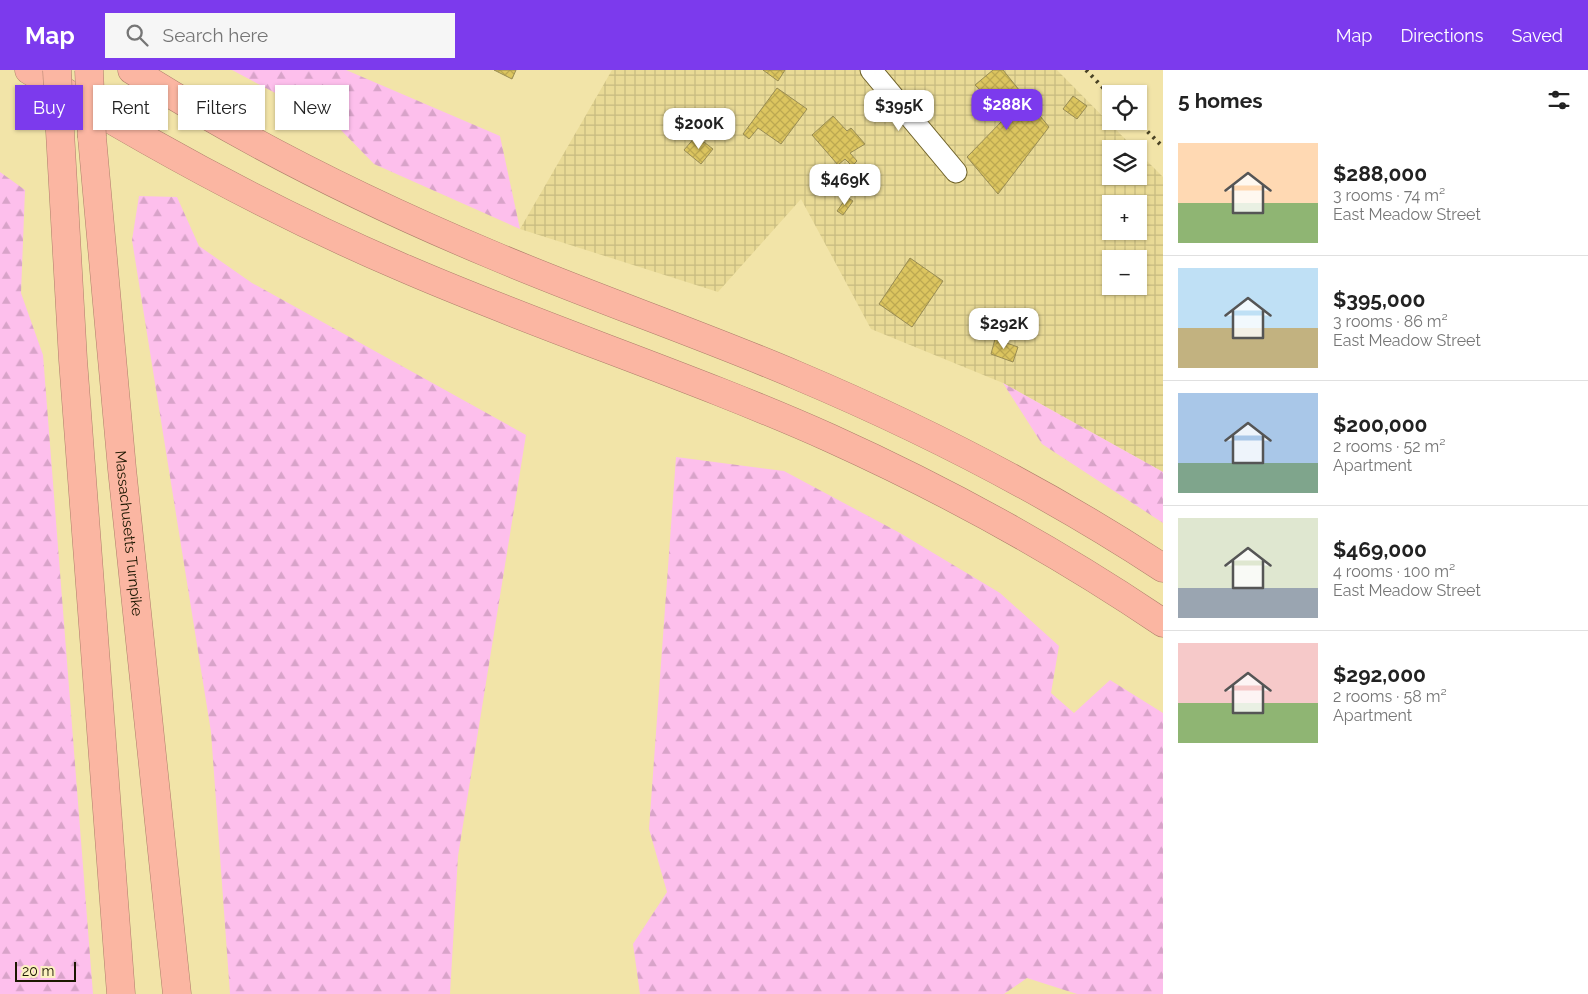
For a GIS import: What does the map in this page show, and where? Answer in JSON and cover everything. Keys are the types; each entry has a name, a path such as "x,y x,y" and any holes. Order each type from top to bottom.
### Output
{"highway":[{"path":"29,70 154,144 232,186 342,240 454,290 744,402 911,477 1069,564 1163,624"},
{"path":"57,70 73,360 121,994"},
{"name":"Massachusetts Turnpike","path":"89,70 92,137 120,450 177,994"},
{"path":"132,70 258,144 411,219 492,255 798,376 914,428 1023,483 1163,568"}],"street":[{"path":"871,70 956,172"}],"shaded area":[{"path":"612,70 1057,70 1102,116 1102,130 1116,130 1126,140 1102,140 1102,185 1147,185 1147,161 1163,177 1163,472 1003,383 871,329 801,199 718,292 520,229"}],"green space":[{"path":"232,70 346,70 500,136 520,229 374,164 341,130 349,130 349,85 275,85 275,93 265,87 265,85 260,85"},
{"path":"0,172 25,190 21,293 43,355 93,994 0,994"},
{"path":"139,196 177,197 199,246 252,283 526,435 458,856 450,994 230,994 211,732 132,240"},
{"path":"1003,383 1163,472 1163,523 1042,444"},
{"path":"676,457 784,471 900,533 1000,593 1059,646 1051,693 1074,713 1110,680 1163,713 1163,994 1077,994 1027,978 1004,994 640,994 633,944 667,892 649,829"}],"building":[{"path":"494,70 516,70 512,79"},
{"path":"763,70 785,70 778,81"},
{"path":"993,70 1003,70 1049,127 998,194 967,157 1006,117 975,85"},
{"path":"777,88 807,109 781,144 758,128 749,139 743,134"},
{"path":"1073,96 1087,106 1077,119 1063,109"},
{"path":"833,116 847,131 851,128 865,144 850,153 857,161 852,166 845,159 838,165 812,135"},
{"path":"696,136 713,149 701,164 684,150"},
{"path":"847,197 853,201 843,215 837,211"},
{"path":"910,258 943,281 912,327 879,304"},
{"path":"995,339 1018,347 1013,362 991,354"}],"railway":[{"path":"1086,70 1102,87"},
{"path":"1146,130 1163,147"}]}
